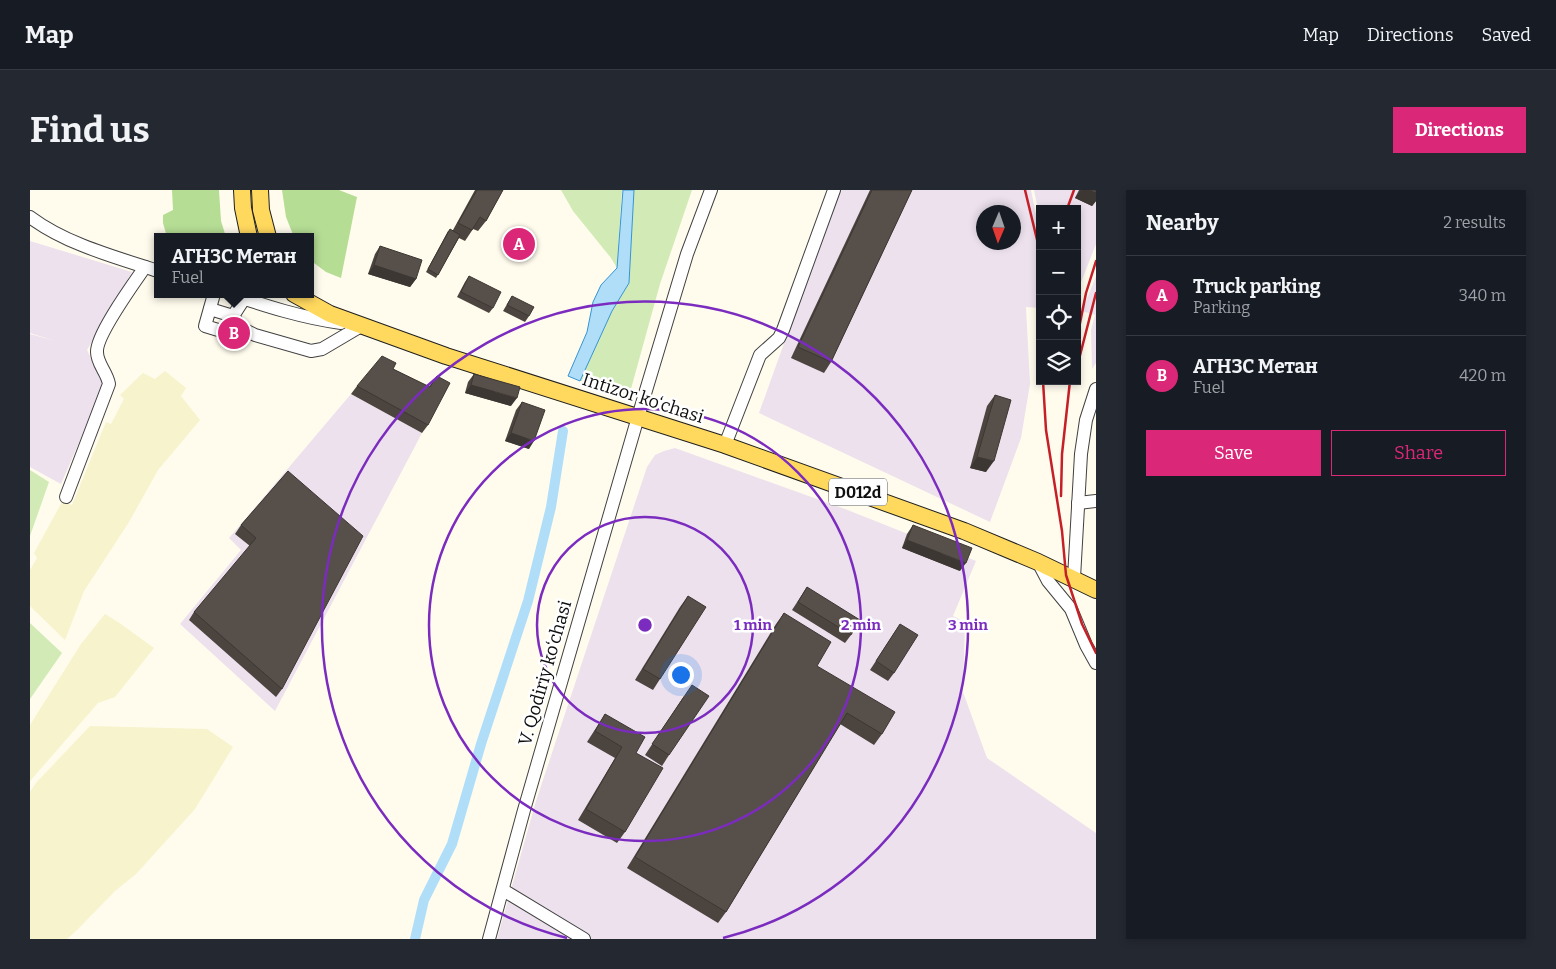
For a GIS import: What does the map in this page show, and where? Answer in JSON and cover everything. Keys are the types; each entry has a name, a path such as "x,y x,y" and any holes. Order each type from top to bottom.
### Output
{"main road":[{"path":"242,190 242,208 248,233"},
{"path":"260,190 261,210 267,233"},
{"name":"D012d","path":"314,296 361,326"},
{"name":"D012d","path":"301,298 319,309 361,326"},
{"name":"Intizor ko‘chasi","path":"361,326 446,356 725,445 955,528 1038,562 1096,590"}],"street":[{"name":"V. Qodiriy ko‘chasi","path":"488,939 638,417 687,254 711,190"},
{"path":"725,445 760,355 778,338 783,330 834,190"},
{"path":"30,217 68,240 154,270"},
{"path":"66,498 109,384 108,376 98,361 96,349 111,317 145,267"},
{"path":"213,298 205,326 228,334 233,316 244,299"},
{"name":"Intizor ko‘chasi","path":"244,299 315,319 361,326"},
{"path":"210,309 233,316 241,328 255,335 311,351 322,349 361,326"},
{"path":"1074,578 1083,437 1090,405 1096,389"},
{"path":"1078,503 1096,501"},
{"path":"1038,562 1048,581 1071,609 1086,646 1096,663"},
{"path":"503,890 584,939"}],"shaded area":[{"path":"839,190 1031,190 1036,215 1036,308 1026,307 1030,384 1021,438 990,522 759,413"},
{"path":"1034,190 1096,190 1096,244 1081,282 1081,205 1037,205"},
{"path":"30,241 132,272 87,350 104,385 61,484 30,467 30,334 55,341 30,333"},
{"path":"1096,276 1096,363 1092,369 1091,330 1095,315 1082,311"},
{"path":"165,371 186,388 181,396 200,420 158,470 129,522 84,591 65,640 30,606 30,570 37,558 34,553 62,502 72,505 106,422 111,424 124,399 120,395 143,373 155,379"},
{"path":"351,394 422,433 275,711 180,624 241,550 229,538"},
{"path":"675,448 845,509 976,561 953,616 965,622 963,692 987,758 1096,833 1096,939 497,939 536,801 647,467 655,455"},
{"path":"105,614 154,648 115,697 98,703 30,781 30,725 81,644"},
{"path":"90,726 207,729 233,747 195,809 136,874 115,891 77,930 67,939 30,939 30,792 35,784"}],"green space":[{"path":"172,190 219,190 221,221 225,233 166,233 163,215 173,210"},
{"path":"282,190 339,190 357,197 341,278 326,272 314,263 314,233 292,233 286,217"},
{"path":"561,190 622,190 617,268 573,211"},
{"path":"634,190 692,190 660,284 629,396 580,381 612,311 629,283"},
{"path":"30,470 49,482 30,536"},
{"path":"30,623 62,653 30,699"}],"water":[{"path":"623,190 634,190 629,283 612,311 580,381 568,376 587,332 593,302 601,285 617,268"}],"building":[{"path":"477,190 503,190 486,221 480,217 472,230 458,223"},
{"path":"872,190 912,190 831,362 798,347"},
{"path":"450,229 460,235 438,275 428,269"},
{"path":"380,246 422,260 416,279 374,265"},
{"path":"469,276 501,292 493,308 461,292"},
{"path":"512,296 534,307 529,316 507,305"},
{"path":"382,356 396,363 393,369 430,387 437,376 450,383 428,425 357,386"},
{"path":"474,374 520,387 517,398 471,385"},
{"path":"995,395 1011,400 994,461 977,457"},
{"path":"522,402 545,410 534,441 511,433"},
{"path":"288,471 363,536 282,689 194,612 256,538 241,525"},
{"path":"913,525 972,548 966,563 907,540"},
{"path":"807,587 860,620 851,635 798,602"},
{"path":"688,596 706,607 660,679 643,669"},
{"path":"784,613 831,642 817,666 895,712 882,734 847,713 726,912 635,857"},
{"path":"900,624 918,635 894,673 876,661"},
{"path":"692,685 709,696 669,755 652,744"},
{"path":"605,714 645,737 636,753 663,768 625,832 586,809 622,747 595,731"}],"waterway":[{"path":"415,939 424,900 452,844 481,744 528,601 551,507 563,431"}],"railway":[{"path":"1025,190 1040,250"},
{"path":"1068,205 1074,190"},
{"path":"1081,318 1086,293 1096,261"},
{"path":"1081,351 1096,293"},
{"path":"1043,385 1046,430 1062,531 1066,575 1082,624 1096,653"},
{"path":"1061,496 1062,454 1070,385"}],"place":[{"name":"Truck parking","path":"519,244"},
{"name":"АГНЗС Метан","path":"234,333"}]}
